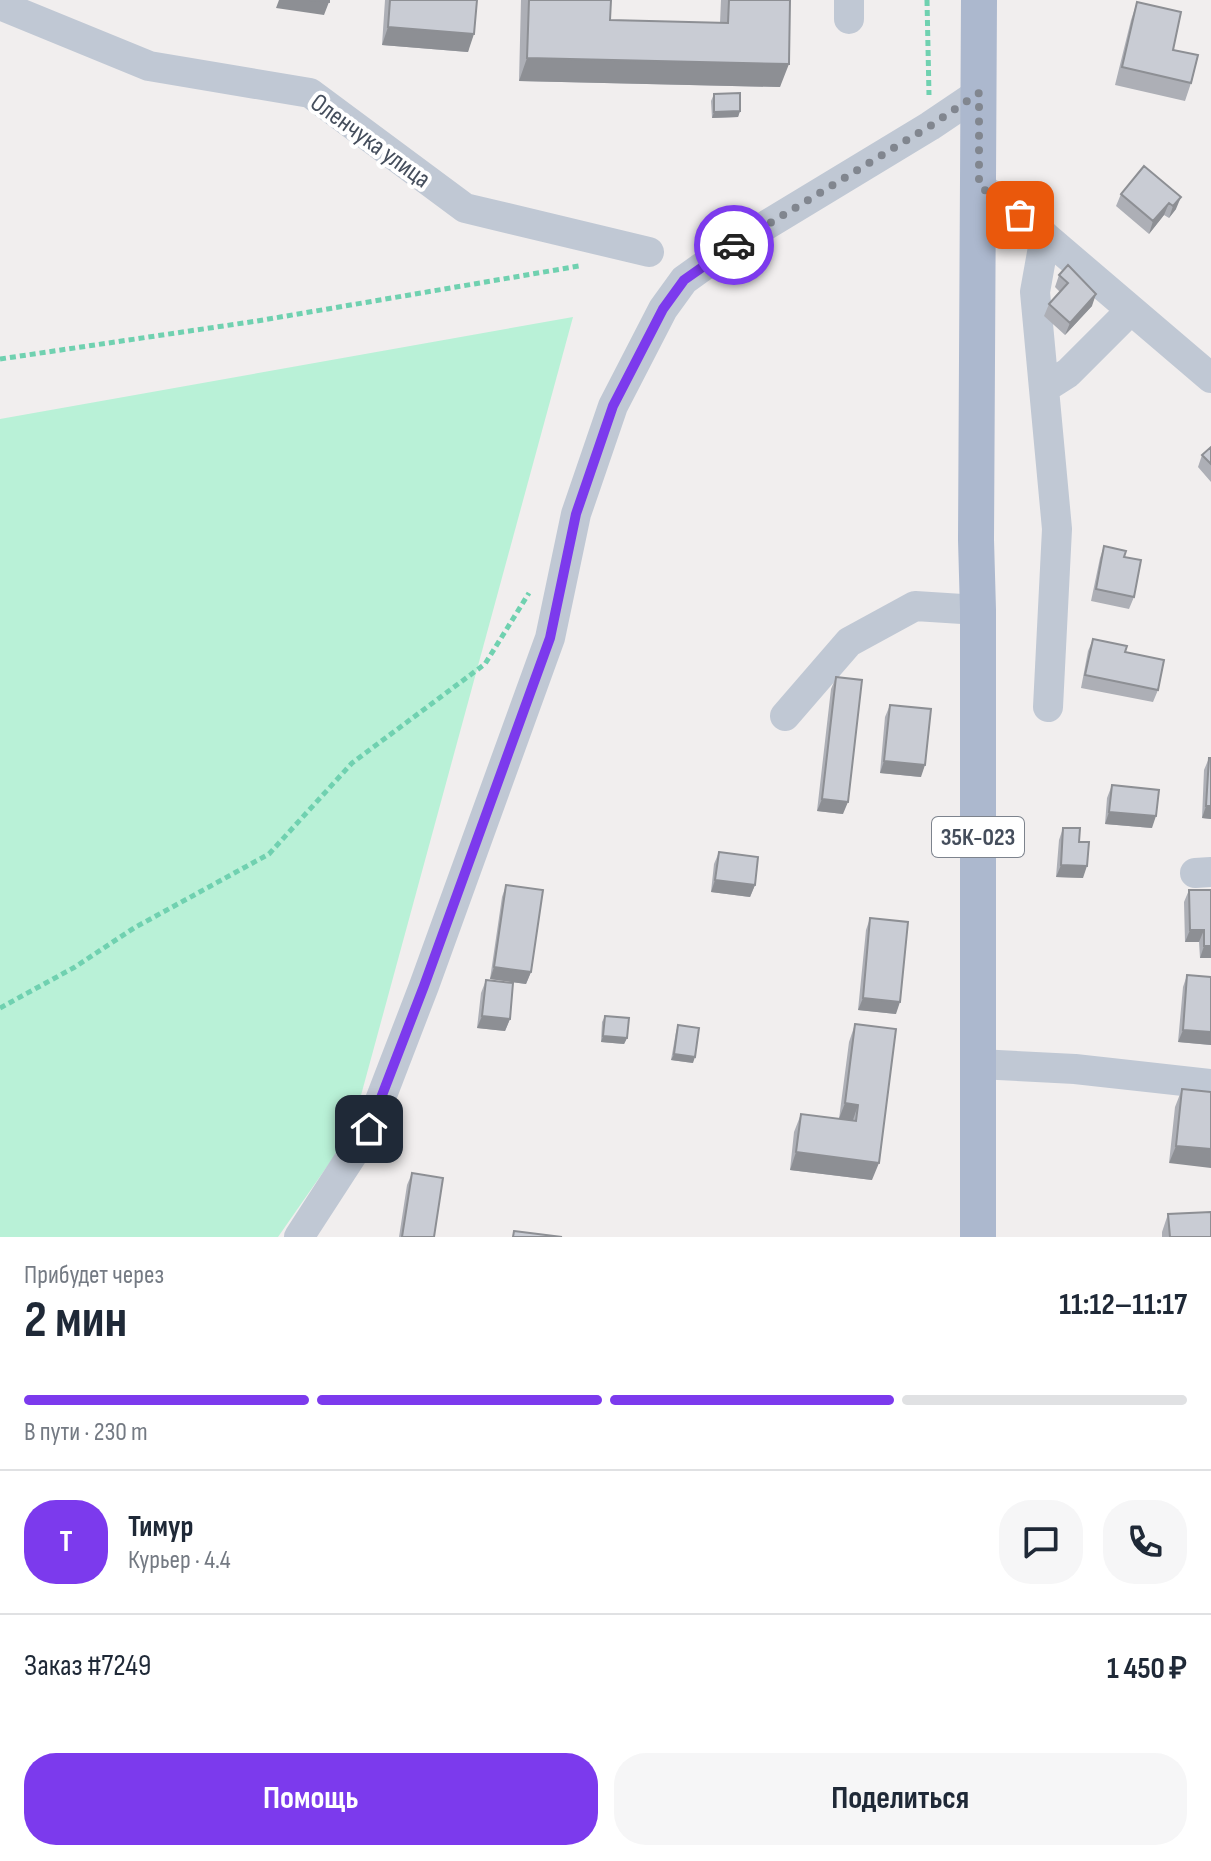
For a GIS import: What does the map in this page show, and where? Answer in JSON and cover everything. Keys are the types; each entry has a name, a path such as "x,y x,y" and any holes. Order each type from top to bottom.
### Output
{"main road":[{"name":"35К-023","path":"978,1237 976,540 979,0"}],"street":[{"name":"Оленчука улица","path":"0,5 149,66 310,93 465,208 649,252"},
{"path":"299,1237 369,1129 550,638 576,514 613,406 663,309 684,280 727,249 979,93"},
{"path":"979,186 1045,236 1211,378"},
{"path":"1045,236 1035,292 1057,529 1048,707"},
{"path":"1046,387 1068,373 1131,310"},
{"path":"785,716 849,642 915,606 978,610"},
{"path":"978,1064 1075,1069 1211,1084"}],"path":[{"path":"927,0 930,126"},
{"path":"0,359 257,321 589,264"},
{"path":"0,1008 75,967 134,928 269,854 352,763 485,664 535,582"}],"green space":[{"path":"573,317 351,1132 278,1237 0,1237 0,419"}],"building":[{"path":"390,0 477,0 474,34 388,27"},
{"path":"529,0 611,0 610,20 728,23 729,0 790,0 789,64 527,58"},
{"path":"1137,2 1181,12 1173,50 1198,55 1191,83 1122,67"},
{"path":"740,93 740,111 714,112 714,94"},
{"path":"1144,166 1181,197 1173,206 1169,203 1153,221 1121,194"},
{"path":"1068,265 1096,294 1070,323 1049,304 1068,283 1059,275"},
{"path":"1211,447 1211,464 1202,455"},
{"path":"1104,546 1126,551 1124,557 1141,560 1134,597 1096,589"},
{"path":"1093,639 1127,646 1125,652 1164,660 1158,690 1085,675"},
{"path":"836,677 862,680 848,802 822,799"},
{"path":"890,705 931,709 925,765 884,761"},
{"path":"1209,758 1211,806 1206,806"},
{"path":"1112,785 1159,790 1156,816 1109,812"},
{"path":"1063,828 1080,828 1079,842 1089,842 1087,866 1061,865"},
{"path":"719,852 758,857 755,885 715,880"},
{"path":"506,885 543,890 531,972 494,967"},
{"path":"1189,890 1211,890 1211,946 1204,946 1204,930 1190,930"},
{"path":"870,918 908,922 900,1002 863,998"},
{"path":"1187,975 1211,977 1211,1032 1183,1030"},
{"path":"486,980 513,983 510,1019 482,1016"},
{"path":"605,1016 629,1018 627,1038 603,1036"},
{"path":"855,1024 896,1029 879,1163 796,1152 801,1114 856,1121 858,1105 845,1103"},
{"path":"678,1025 699,1028 695,1057 674,1054"},
{"path":"1182,1089 1211,1092 1211,1149 1176,1146"},
{"path":"412,1173 443,1178 434,1237 402,1237"},
{"path":"1211,1212 1211,1237 1170,1237 1168,1214"},
{"path":"514,1231 562,1237 513,1237"}],"way so far":[{"path":"734,245 979,93 979,186 1020,215"}],"route":[{"path":"369,1129 550,638 576,514 613,406 663,309 684,280 734,245"}]}
